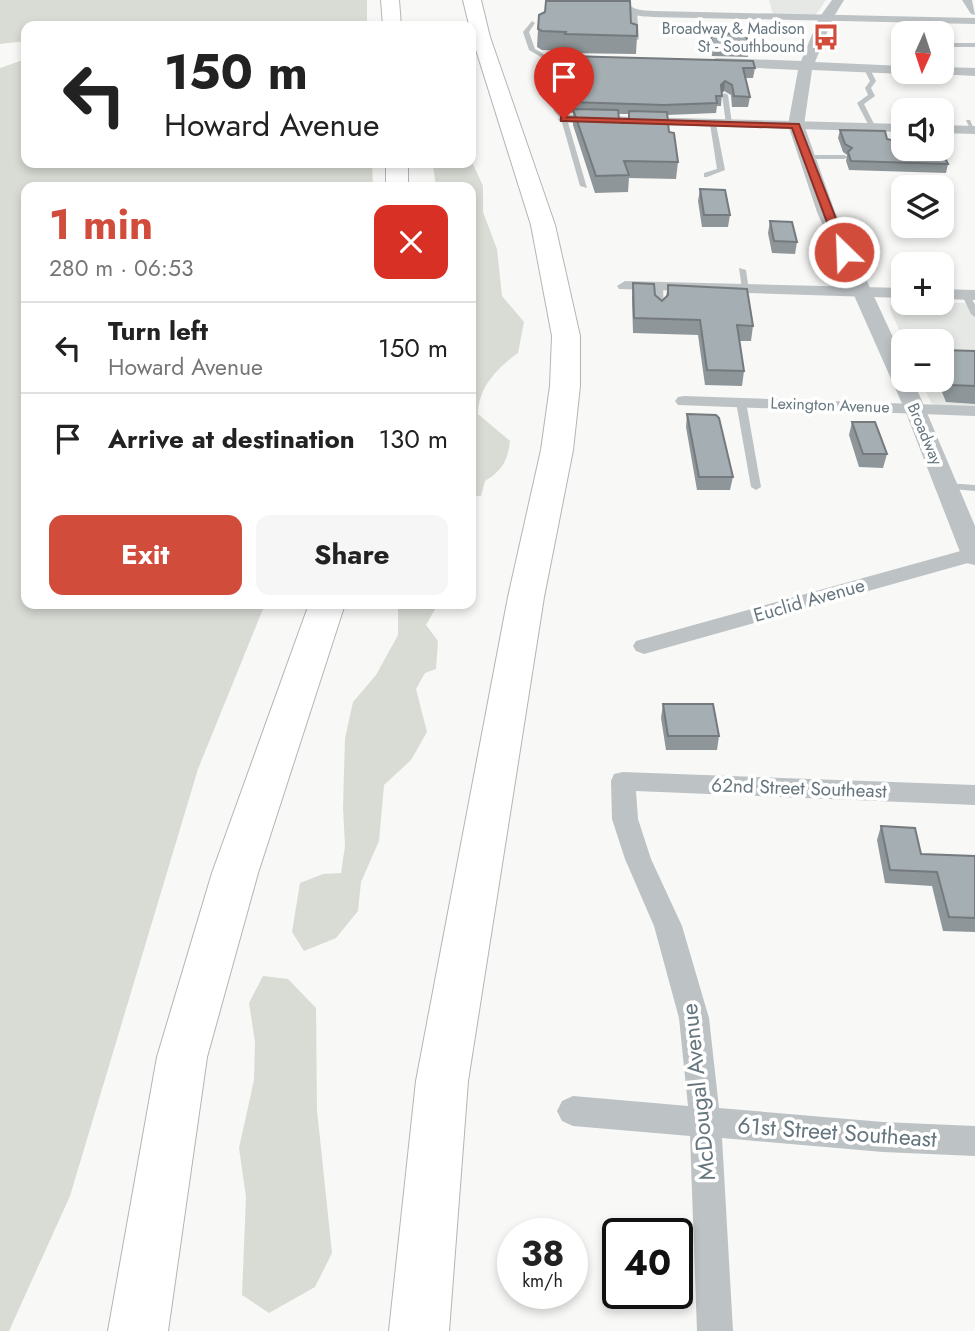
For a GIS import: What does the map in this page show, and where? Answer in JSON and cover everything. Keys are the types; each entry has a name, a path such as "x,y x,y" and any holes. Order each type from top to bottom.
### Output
{"highway":[{"path":"390,0 392,21"},
{"path":"419,1331 442,1081 526,597 557,450 565,386 566,336 543,225 481,37 472,0"},
{"path":"138,1331 182,1057 235,873 325,609"}],"street":[{"path":"621,0 624,7 634,12 653,14 975,21"},
{"name":"Broadway","path":"838,0 826,18 804,68 796,125 826,212 861,292 891,344"},
{"path":"967,0 975,12"},
{"path":"549,59 615,60"},
{"path":"686,59 729,60 804,68 891,70"},
{"path":"954,71 975,72"},
{"path":"564,119 622,128 729,124 891,130"},
{"path":"954,128 972,127"},
{"path":"625,286 891,293"},
{"name":"Broadway","path":"909,392 975,555"},
{"name":"Lexington Avenue","path":"684,401 975,411"},
{"name":"Euclid Avenue","path":"644,646 975,555"},
{"name":"62nd Street Southeast","path":"623,780 975,795"},
{"name":"McDougal Avenue","path":"623,780 625,818 638,859 667,926 694,1018 705,1123 715,1331"},
{"name":"61st Street Southeast","path":"573,1111 705,1123 975,1141"}],"lane":[{"path":"967,0 975,0"},
{"path":"634,12 636,40"},
{"path":"533,23 526,32 532,50 549,59 557,111 564,119 584,186"},
{"path":"954,45 975,46"},
{"path":"867,69 873,81 868,89 872,96 860,103 881,131"},
{"path":"725,95 729,124"},
{"path":"707,175 721,170 713,124"},
{"path":"715,138 725,138"},
{"path":"806,157 844,157"},
{"path":"742,270 746,289"},
{"path":"659,287 660,310"},
{"path":"971,295 975,314"},
{"path":"741,402 756,487"},
{"path":"946,486 975,488"}],"shaded area":[{"path":"0,0 367,0 367,21 21,21 21,42 0,44"},
{"path":"769,0 826,0 815,16 773,15"},
{"path":"21,61 21,168 372,168 373,182 21,182 21,609 263,609 198,769 70,1196 9,1331 0,1331 0,68"},
{"path":"433,168 475,168 483,186 483,212 497,249 502,296 524,322 518,353 490,379 481,396 478,414 510,441 503,464 485,481 481,496 476,496 476,182 435,182"},
{"path":"954,303 975,303 975,407 938,406 931,403 926,392 954,392 954,329 899,329 893,315 954,315"},
{"path":"398,609 435,609 426,625 438,641 436,669 425,673 416,689 427,732 411,760 384,785 379,841 361,882 358,911 336,938 304,951 292,932 300,883 323,874 341,873 345,846 345,738 353,702 376,675 398,635"},
{"path":"263,976 288,979 316,1008 317,1110 332,1253 315,1287 269,1313 242,1295 246,1197 239,1148 254,1080 255,1042 249,1003"}],"building":[{"path":"546,1 630,1 631,23 637,25 637,36 542,31 538,29 539,15 545,12"},
{"path":"710,33 746,34 749,47 713,46"},
{"path":"565,56 753,61 755,68 743,68 750,97 734,96 732,85 725,81 721,85 722,96 716,96 717,103 664,105 569,102 563,100"},
{"path":"573,109 618,110 619,119 623,123 629,121 629,111 667,112 669,132 674,133 678,162 624,161 629,175 596,176"},
{"path":"840,130 885,131 887,139 891,140 891,161 947,161 948,164 851,161 848,152 852,148 845,144"},
{"path":"700,189 725,190 730,215 704,215"},
{"path":"770,221 792,222 797,242 774,241"},
{"path":"633,283 654,284 655,295 662,301 668,295 668,285 747,289 753,326 737,325 744,371 707,370 700,320 634,318"},
{"path":"954,350 975,351 975,386 954,385"},
{"path":"687,414 716,415 719,418 733,477 699,477"},
{"path":"852,422 875,422 887,454 863,454"},
{"path":"663,704 713,704 719,736 668,736"},
{"path":"881,826 915,828 921,854 975,856 975,918 949,917 937,872 890,870"}],"place":[{"name":"Broadway & Madison St - Southbound","path":"826,37"}],"route":[{"path":"564,119 796,125 826,212 844,252"}]}
